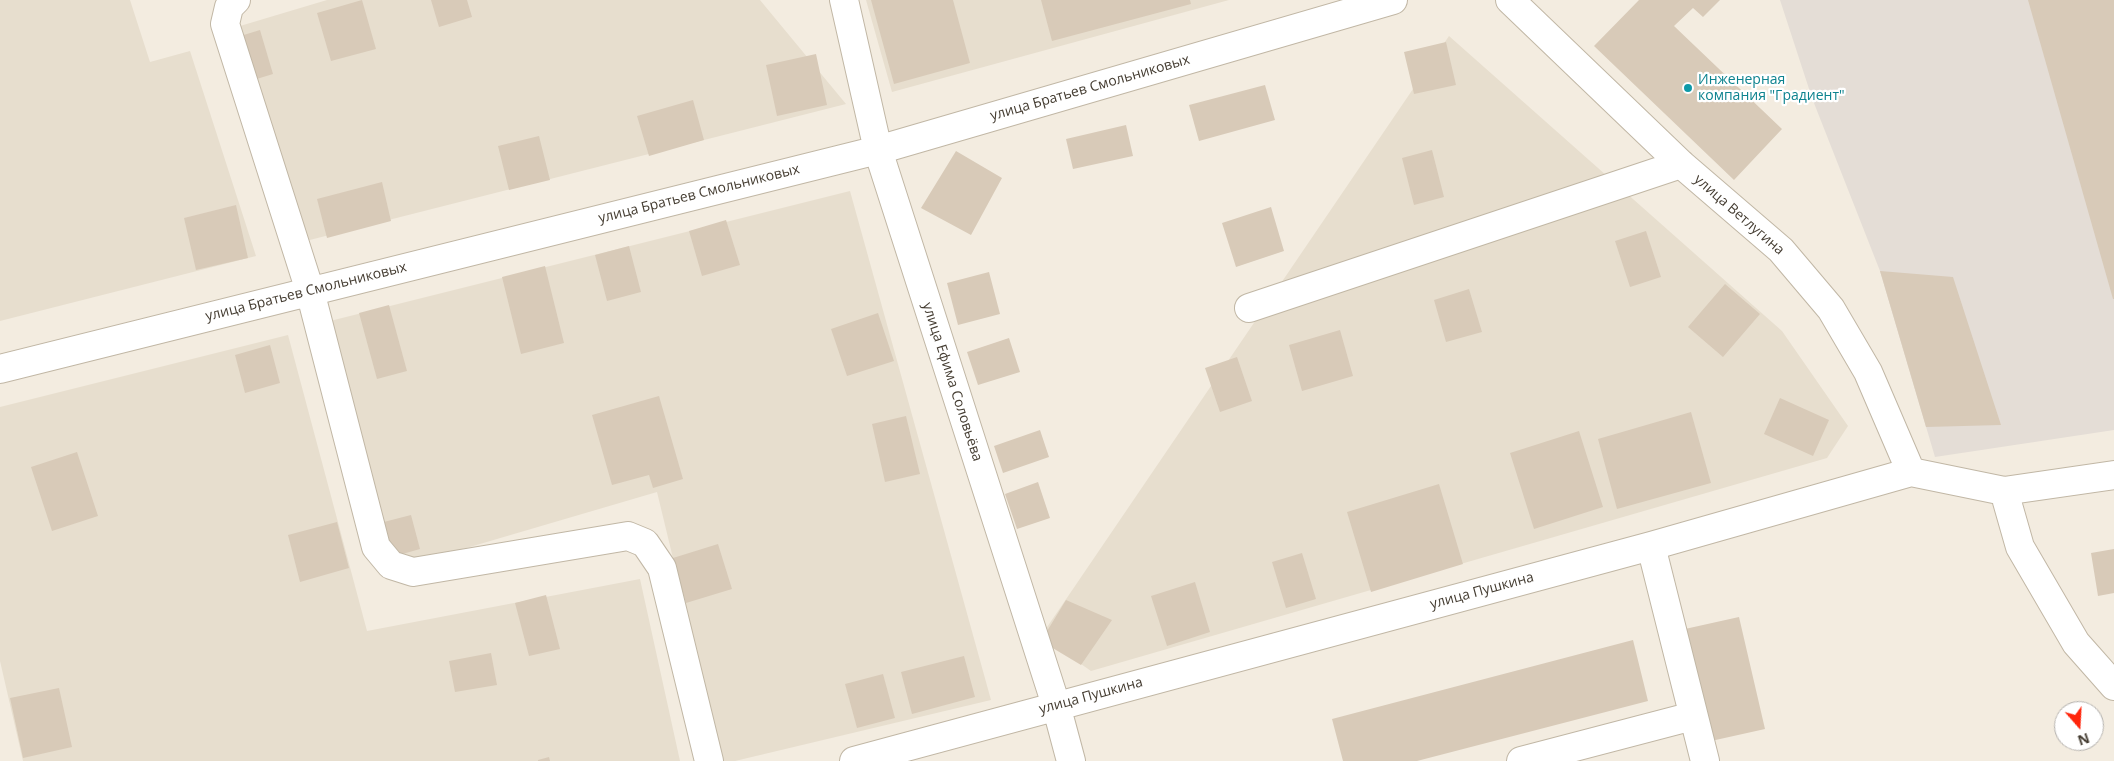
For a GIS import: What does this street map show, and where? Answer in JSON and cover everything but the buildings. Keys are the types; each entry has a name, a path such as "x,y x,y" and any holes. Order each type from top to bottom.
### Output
{"street":[{"path":"236,0 229,7 225,24 310,291 376,547 391,565 413,572 628,536 645,543 662,568 709,761"},
{"name":"улица Ефима Соловьёва","path":"844,0 878,150 1056,705 1071,761"},
{"name":"улица Братьев Смольниковых","path":"0,369 878,150 1392,0"},
{"name":"улица Ветлугина","path":"1515,1 1681,164 1781,250 1831,310 1868,372 1911,472"},
{"path":"1249,308 1681,164"},
{"name":"улица Пушкина","path":"854,761 1651,546 1911,472 2004,491 2114,475"},
{"path":"2004,491 2020,547 2076,643 2114,686"},
{"path":"1651,546 1705,761"},
{"path":"1521,761 1693,716"}],"shaded area":[{"path":"0,0 130,0 150,62 190,51 256,256 0,321"},
{"path":"327,0 760,0 846,104 290,245 220,32"},
{"path":"866,0 1229,0 892,92"},
{"path":"1780,0 2114,0 2114,430 1935,457 1880,271 1812,98"},
{"path":"1449,36 1782,331 1848,426 1827,458 1091,671 1041,636"},
{"path":"850,191 991,700 735,761 722,761 657,492 388,571 322,323"},
{"path":"288,335 367,631 640,579 680,761 23,761 0,661 0,407"}],"place":[{"name":"Инженерная компания \"Градиент\"","path":"1688,88"}]}
